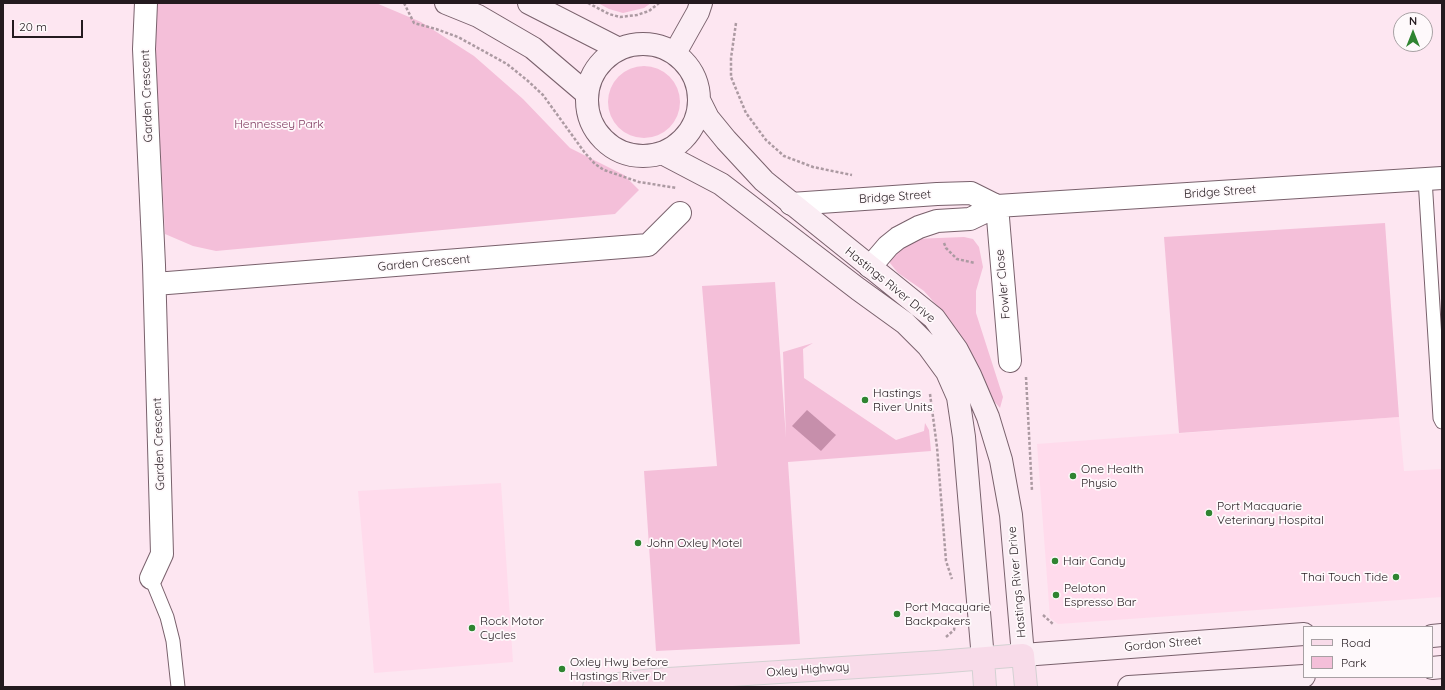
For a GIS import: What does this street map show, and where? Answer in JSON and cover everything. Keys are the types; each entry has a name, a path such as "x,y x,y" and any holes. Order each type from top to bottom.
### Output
{"main road":[{"path":"446,3 478,16 532,48 587,94"},
{"path":"529,3 619,49"},
{"path":"675,53 702,3"},
{"path":"638,44 657,45 675,53 689,66 697,83 700,102 698,115 688,133 674,147 662,153 646,156 630,154 615,148 602,138 593,125 588,110 587,94 592,76 604,60 619,49 638,44"},
{"name":"Hastings River Drive","path":"700,102 708,118 726,140 764,180 791,204 934,318 957,350 970,375 988,417 1001,460 1011,515 1023,655"},
{"name":"Hastings River Drive","path":"662,153 722,184 858,289 905,323 928,346 947,372 958,397 964,437 983,659"},
{"name":"Gordon Street","path":"1023,655 1303,634"},
{"path":"1023,655 1026,687"},
{"name":"Oxley Highway","path":"594,687 653,680 983,659 1023,655"},
{"path":"983,659 985,687"},
{"path":"1129,687 1303,676"}],"street":[{"name":"Garden Crescent","path":"146,3 144,49 155,284 162,554 151,578"},
{"name":"Bridge Street","path":"870,267 888,246 898,238 919,227 937,221 970,219 997,206 1434,178"},
{"name":"Bridge Street","path":"791,204 971,193 997,206"},
{"name":"Fowler Close","path":"997,206 1010,361"},
{"name":"Garden Crescent","path":"155,284 648,245 680,213"}],"lane":[{"path":"1434,178 1440,418 1442,422"},
{"path":"151,578 167,617 173,641 178,687"}],"path":[{"path":"404,3 414,23 458,37 507,64 528,81 543,95 585,153 595,164 604,170 639,182 684,191"},
{"path":"588,3 609,14 620,17 637,15 649,10 659,3"},
{"path":"736,23 731,58 731,77 746,113 766,140 784,156 813,168 850,175 858,175"},
{"path":"942,241 946,248 957,259 975,263"},
{"path":"930,392 937,447 946,561"}],"shaded area":[{"path":"807,410 836,435 821,451 792,426"},
{"path":"1399,417 1404,471 1442,469 1442,597 1058,624 1050,618 1037,444"},
{"path":"501,483 513,662 374,673 358,491"}],"green space":[{"name":"Hennessey Park","path":"152,3 376,3 421,22 474,56 523,99 570,148 624,175 639,190 615,214 216,251 193,246 165,234"},
{"path":"598,3 651,3 644,8 623,13 609,9"},
{"path":"644,66 664,72 674,82 680,102 674,122 664,132 644,138 624,132 614,122 608,102 614,82 624,72"},
{"path":"1385,223 1399,417 1179,433 1164,237"},
{"path":"964,237 973,239 979,247 983,267 976,291 976,313 1003,397 1000,408 992,399 967,346 948,318 924,291 898,273 890,263 891,253 913,239"},
{"path":"775,282 786,438 783,352 813,343 803,349 804,378 896,440 924,431 925,423 929,430 931,451 788,462 800,644 656,651 644,471 717,466 702,286"}],"place":[{"name":"Hastings River Units","path":"865,400"},
{"name":"One Health Physio","path":"1073,476"},
{"name":"Port Macquarie Veterinary Hospital","path":"1209,513"},
{"name":"John Oxley Motel","path":"638,543"},
{"name":"Hair Candy","path":"1055,561"},
{"name":"Thai Touch Tide","path":"1396,577"},
{"name":"Peloton Espresso Bar","path":"1056,595"},
{"name":"Port Macquarie Backpakers","path":"897,614"},
{"name":"Rock Motor Cycles","path":"472,628"},
{"name":"Oxley Hwy before Hastings River Dr","path":"562,669"}]}
